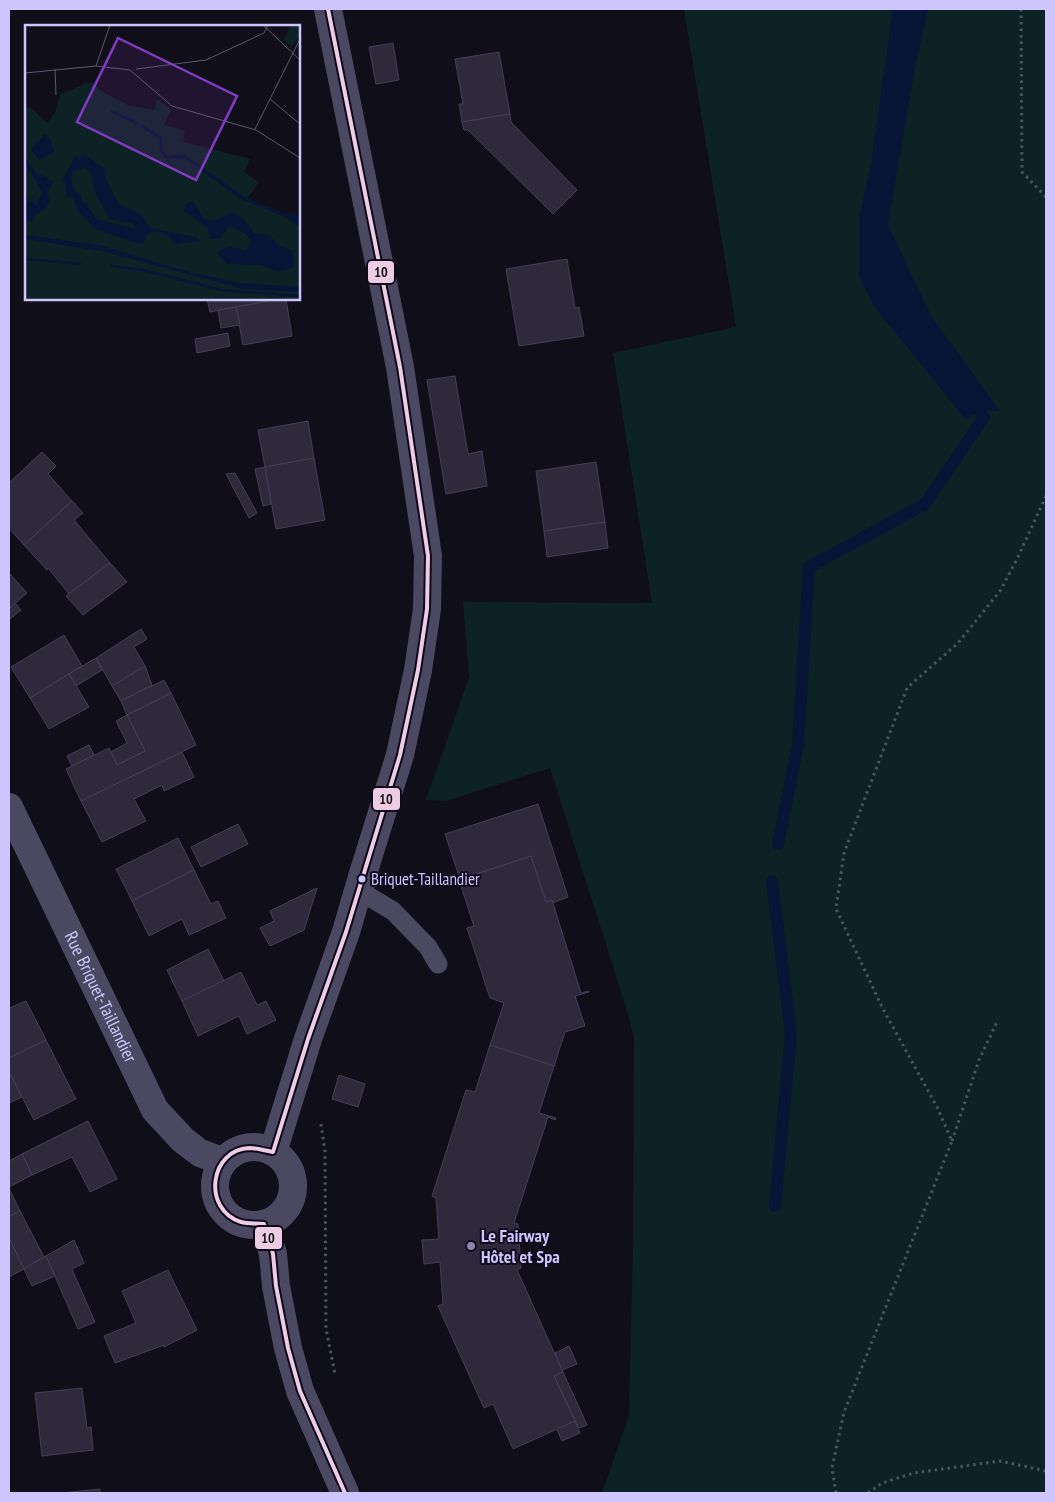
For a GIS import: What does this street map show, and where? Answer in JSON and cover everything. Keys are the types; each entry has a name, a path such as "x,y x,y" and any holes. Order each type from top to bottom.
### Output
{"street":[{"path":"273,1152 308,1039 346,932 402,746 418,670 427,609 428,556 400,367 328,9"},
{"name":"Rue Briquet-Taillandier","path":"9,807 155,1110 184,1140 200,1153 222,1161"},
{"path":"246,1147 260,1147 273,1152 284,1160 290,1171 293,1184 292,1197 286,1209 276,1219 264,1224 250,1225 236,1222 225,1213 217,1202 214,1188 216,1174 222,1161 232,1152 246,1147"},
{"path":"264,1224 273,1254 276,1286 288,1348 300,1391 345,1493"}],"lane":[{"path":"358,890 393,910 428,947 438,964"}],"path":[{"path":"1021,9 1022,172 1046,197"},
{"path":"952,1141 937,1107 883,1009 836,908 844,852 872,784 907,688 958,642 1000,591 1046,496"},
{"path":"836,1493 832,1468 844,1412 952,1141 979,1060 998,1020"},
{"path":"320,1118 325,1152 326,1329 337,1382"},
{"path":"868,1493 882,1484 914,1473 1000,1461 1046,1470"}],"green space":[{"path":"684,9 1046,9 1046,1493 602,1493 629,1416 633,1246 634,1038 628,1014 550,768 446,801 426,800 469,677 463,602 652,603 613,353 736,327"}],"water":[{"path":"893,9 928,9 914,73 888,225 931,316 1000,411 979,410 966,420 873,305 859,276 859,219 871,164"}],"building":[{"path":"393,43 399,80 376,84 369,47"},
{"path":"499,52 510,114 462,122 459,104 463,104 455,59"},
{"path":"510,114 511,122 577,190 553,214 468,130 464,130 462,122"},
{"path":"567,259 575,308 579,307 584,336 519,346 506,269"},
{"path":"207,300 275,300 210,312"},
{"path":"274,300 286,300 292,336 243,345 236,307"},
{"path":"236,307 240,325 221,328 218,310"},
{"path":"228,333 230,346 197,353 195,339"},
{"path":"455,376 468,454 482,451 487,486 446,494 427,380"},
{"path":"308,421 314,458 265,467 258,430"},
{"path":"42,452 56,466 48,474 72,501 24,545 9,528 9,483"},
{"path":"314,458 325,520 276,529 265,467"},
{"path":"596,462 605,522 544,531 536,471"},
{"path":"265,467 271,504 263,506 255,469"},
{"path":"235,473 257,513 249,518 226,474"},
{"path":"72,501 83,513 74,520 110,563 69,594 48,568 47,570 24,545"},
{"path":"605,522 608,548 547,557 544,531"},
{"path":"110,563 127,582 83,615 66,596"},
{"path":"9,573 27,593 9,609"},
{"path":"15,603 21,610 9,620 9,609"},
{"path":"141,629 147,639 134,647 145,666 112,686 96,658"},
{"path":"64,635 82,666 30,698 11,667"},
{"path":"96,658 102,670 76,686 69,674"},
{"path":"145,666 152,685 121,701 112,686"},
{"path":"69,674 89,707 49,729 30,698"},
{"path":"164,680 171,693 127,715 121,701"},
{"path":"171,693 196,745 81,801 66,769 109,748 117,765 145,751 127,715"},
{"path":"127,715 145,751 117,765 111,752 127,743 116,721"},
{"path":"89,745 94,755 72,766 67,756"},
{"path":"182,752 194,777 164,791 162,785 134,799 146,821 102,842 81,801"},
{"path":"538,804 568,897 553,903 552,900 546,902 531,856 460,879 445,834"},
{"path":"238,824 248,844 201,867 191,847"},
{"path":"178,838 194,870 132,901 116,869"},
{"path":"531,856 546,902 552,900 581,993 589,991 575,996 585,1026 565,1032 554,1066 490,1045 504,1003 490,998 467,928 474,926 459,880"},
{"path":"194,870 211,904 218,901 226,918 189,935 182,919 149,936 132,901"},
{"path":"317,888 304,930 270,946 260,928 274,921 270,911"},
{"path":"208,949 224,981 182,1001 167,970"},
{"path":"241,972 257,1005 266,1001 276,1020 247,1034 239,1016 198,1036 182,1001"},
{"path":"26,1001 46,1040 9,1058 9,1008"},
{"path":"46,1040 76,1099 34,1120 9,1072 9,1058"},
{"name":"Le Fairway Hôtel et Spa","path":"490,1045 554,1066 539,1113 556,1118 555,1120 548,1117 514,1223 518,1224 521,1268 517,1270 563,1372 554,1376 575,1421 513,1449 493,1404 484,1408 438,1306 443,1304 440,1262 424,1264 422,1240 439,1239 436,1198 432,1196 466,1090 475,1092"},
{"path":"9,1072 22,1097 9,1103"},
{"path":"339,1075 365,1084 358,1107 332,1099"},
{"path":"88,1121 117,1179 90,1192 72,1157 32,1175 22,1154"},
{"path":"22,1154 32,1175 9,1187 9,1161"},
{"path":"9,1188 20,1211 9,1216"},
{"path":"20,1211 44,1257 24,1269 9,1238 9,1216"},
{"path":"9,1238 24,1269 9,1277"},
{"path":"74,1240 84,1263 72,1269 95,1322 78,1329 46,1256"},
{"path":"46,1256 55,1276 32,1286 24,1269"},
{"path":"168,1270 197,1330 164,1347 164,1345 115,1363 104,1336 136,1323 122,1291"},
{"path":"569,1346 577,1364 562,1370 555,1353"},
{"path":"563,1372 587,1425 579,1428 554,1376"},
{"path":"82,1388 87,1428 91,1427 93,1450 42,1456 35,1393"},
{"path":"575,1421 580,1433 562,1441 557,1429"},
{"path":"100,1489 100,1493 62,1493"}],"waterway":[{"path":"778,844 798,744 809,567 925,504 984,417 970,398"},
{"path":"772,881 791,1034 775,1206"}],"transit line":[{"name":"10","path":"328,9 400,367 428,556 427,609 418,670 400,755 346,932 308,1039 273,1152 256,1148 236,1151 226,1158 219,1169 215,1181 216,1194 220,1206 229,1215 241,1222 264,1224 273,1254 276,1286 288,1348 300,1391 345,1493"}],"place":[{"name":"Briquet-Taillandier","path":"362,879"},
{"name":"Le Fairway Hôtel et Spa","path":"471,1246"}]}
